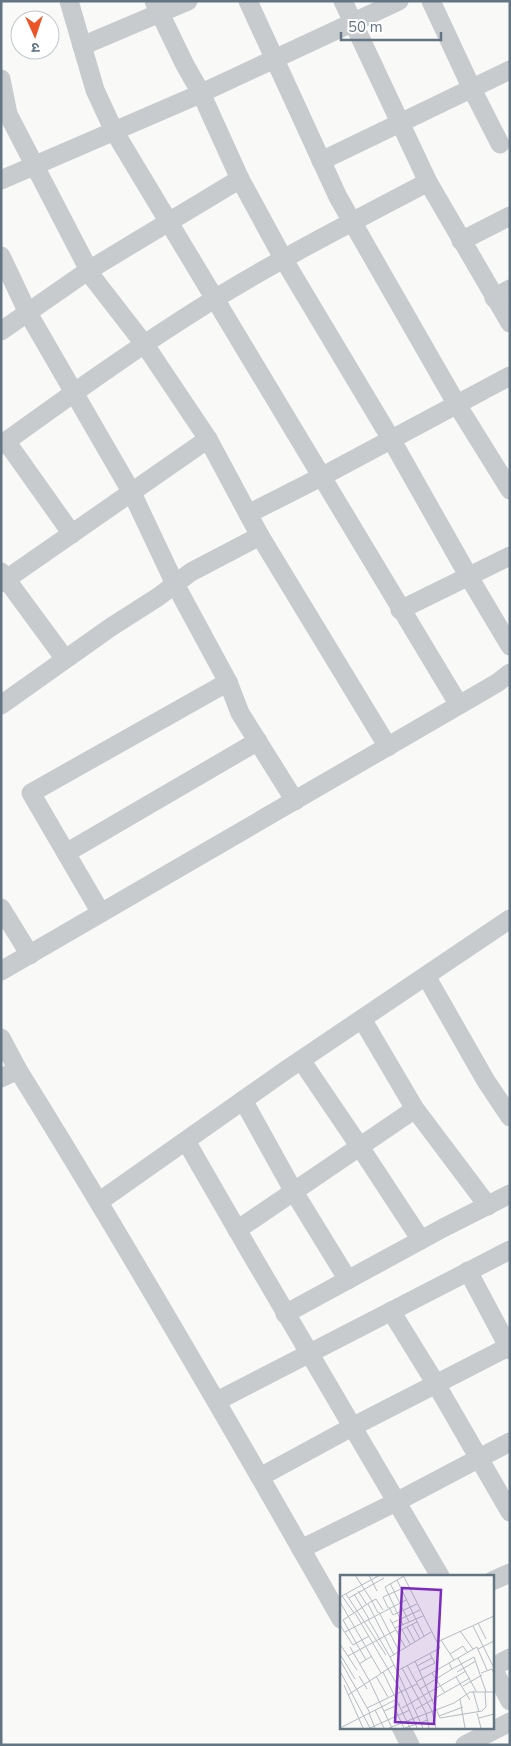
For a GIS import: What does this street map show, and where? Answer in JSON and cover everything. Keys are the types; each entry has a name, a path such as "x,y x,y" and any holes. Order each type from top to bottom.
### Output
{"street":[{"path":"69,1 95,90 114,131 400,610 459,705"},
{"path":"82,46 157,7 188,1"},
{"path":"248,1 338,197 456,403 510,490"},
{"path":"343,1 428,182 461,241 502,294 510,323"},
{"path":"1,180 201,93 399,1"},
{"path":"431,1 500,144"},
{"path":"157,7 201,93 240,179 284,260 391,439 468,576 510,646"},
{"path":"321,161 510,70"},
{"path":"1,79 8,114 93,278 145,344 208,439 260,536 388,747"},
{"path":"1,331 89,270 240,179"},
{"path":"72,534 4,443 145,344 216,299 352,222 428,182"},
{"path":"461,241 510,216"},
{"path":"1,256 28,313 132,492 175,584 228,682 240,713 295,801"},
{"path":"248,514 510,376"},
{"path":"65,659 3,578 72,534 208,439"},
{"path":"1,705 191,572 260,536"},
{"path":"400,610 510,556"},
{"path":"1,971 388,747 497,683 510,673"},
{"path":"101,914 31,794 228,682"},
{"path":"66,853 258,741"},
{"path":"1,908 30,954"},
{"path":"100,1201 243,1100 426,976 507,929"},
{"path":"426,976 486,1081 510,1117"},
{"path":"362,1019 415,1109 488,1206"},
{"path":"1,1038 18,1070 100,1201 340,1617"},
{"path":"301,1060 421,1240"},
{"path":"1,1078 18,1070"},
{"path":"243,1100 294,1192 348,1280"},
{"path":"237,1230 415,1109"},
{"path":"186,1141 438,1575"},
{"path":"286,1314 510,1194"},
{"path":"217,1401 510,1250"},
{"path":"260,1477 352,1427 509,1348 468,1271"},
{"path":"391,1311 436,1384 510,1512"},
{"path":"301,1549 510,1442"},
{"path":"494,1580 510,1573"},
{"path":"494,1666 510,1658"},
{"path":"494,1671 510,1701"},
{"path":"466,1745 510,1722"},
{"path":"402,1728 410,1745"}]}
